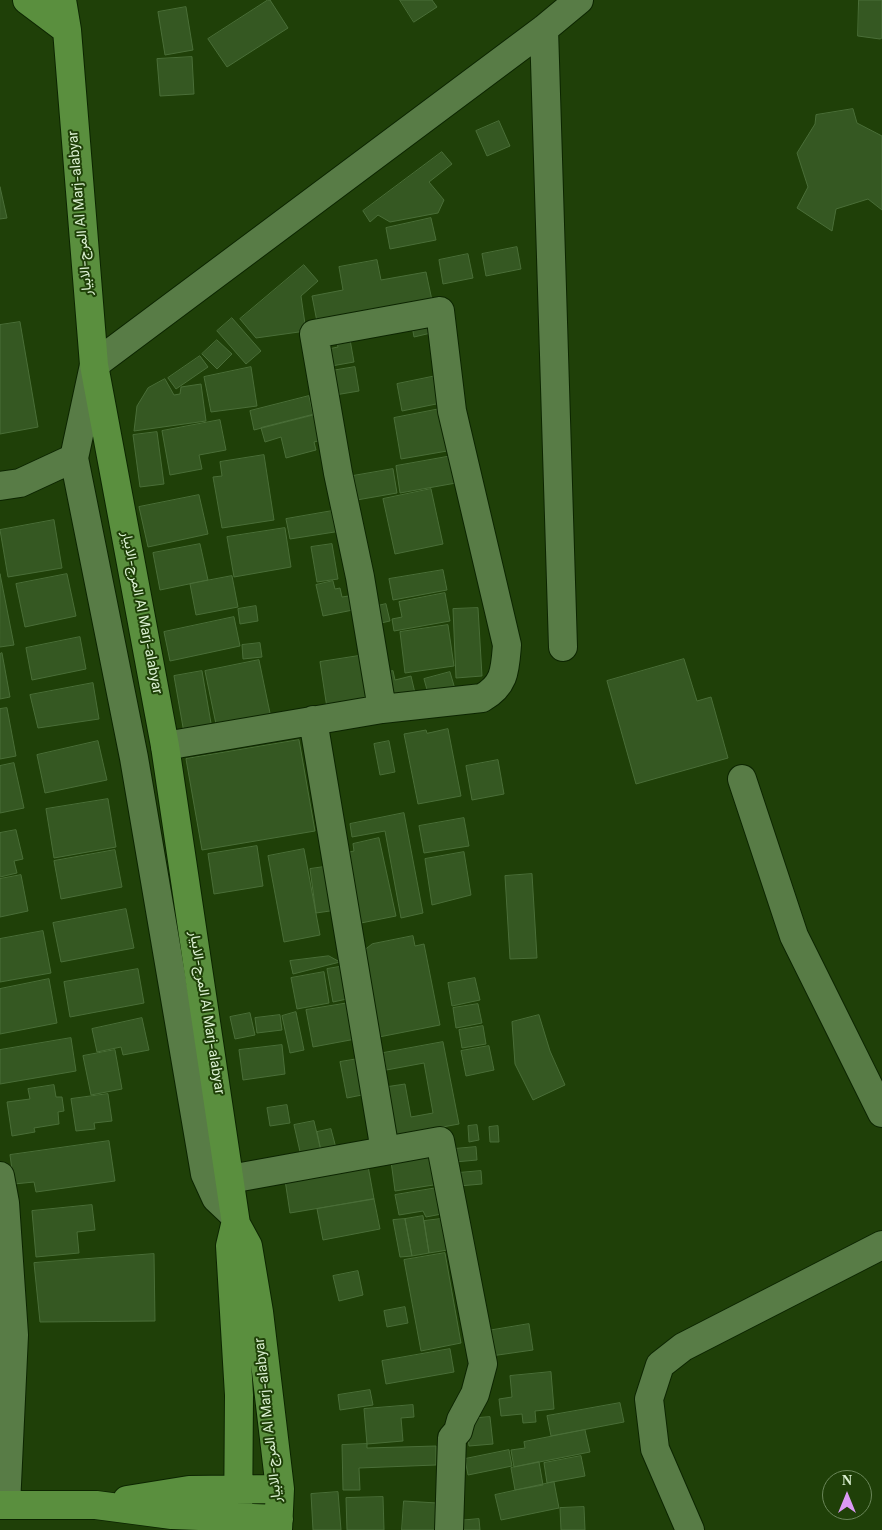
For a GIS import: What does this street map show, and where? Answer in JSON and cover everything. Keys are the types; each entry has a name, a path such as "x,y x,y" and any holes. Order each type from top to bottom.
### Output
{"main road":[{"path":"27,0 67,30"},
{"name":"المرج-الابيار Al Marj-alabyar","path":"62,0 67,30 94,365 165,746 235,1219 230,1246 239,1395 238,1523"},
{"name":"المرج-الابيار Al Marj-alabyar","path":"235,1219 248,1246 259,1312 280,1489 278,1524"},
{"path":"189,1490 220,1466 239,1434"},
{"path":"96,1505 189,1490 280,1489"},
{"path":"3,1505 96,1505 238,1523 278,1524"},
{"path":"172,1514 204,1530"}],"street":[{"path":"235,1219 216,1198 205,1174 134,758 74,458 94,365 544,29 579,0"},
{"path":"544,29 564,647"},
{"path":"165,746 382,709 482,698 494,691 504,671 507,645 452,410 440,312 314,334 338,473 360,577 382,709"},
{"path":"0,486 20,483 74,458"},
{"path":"313,720 385,1150"},
{"path":"742,778 794,936 882,1113"},
{"path":"230,1179 440,1141 483,1364 476,1394 458,1431 452,1438 449,1530"},
{"path":"0,1176 6,1296 14,1335 5,1401 3,1505"},
{"path":"690,1530 655,1449 650,1399 660,1365 683,1347 882,1245"}],"building":[{"path":"270,0 288,28 227,67 208,39"},
{"path":"400,0 432,0 437,7 414,22"},
{"path":"859,0 882,0 882,38 858,36"},
{"path":"186,7 193,50 165,55 158,12"},
{"path":"192,57 194,94 160,96 157,59"},
{"path":"853,109 857,123 882,136 882,210 868,199 836,209 832,231 797,208 808,187 797,153 815,124 816,115"},
{"path":"499,121 510,146 487,156 476,131"},
{"path":"442,152 452,164 429,182 444,200 438,213 390,222 378,215 370,222 363,211"},
{"path":"0,187 7,218 0,219"},
{"path":"431,218 436,240 390,249 386,228"},
{"path":"517,247 521,269 486,276 482,254"},
{"path":"468,254 473,278 443,284 439,260"},
{"path":"377,260 381,280 426,272 433,305 318,327 312,296 343,290 339,267"},
{"path":"304,265 318,281 301,296 306,331 256,338 240,319"},
{"path":"232,318 261,351 246,364 217,331"},
{"path":"20,322 38,427 0,434 0,325"},
{"path":"429,322 431,333 414,337 412,326"},
{"path":"349,334 354,362 326,367 323,350 338,347 336,336"},
{"path":"217,340 232,354 217,369 202,354"},
{"path":"200,356 208,367 176,389 168,378"},
{"path":"251,367 257,406 211,412 204,377"},
{"path":"355,367 359,391 329,396 325,372"},
{"path":"441,375 446,402 402,411 397,384"},
{"path":"165,379 174,395 180,394 181,387 201,384 206,421 134,431 137,406 148,388"},
{"path":"309,396 313,415 254,430 250,411"},
{"path":"445,408 453,450 401,459 394,418"},
{"path":"320,413 326,439 314,442 316,450 286,458 281,437 265,442 261,428"},
{"path":"220,420 226,450 199,455 202,469 170,475 162,431"},
{"path":"157,432 164,484 140,487 133,435"},
{"path":"264,455 274,520 222,528 213,477 222,476 220,462"},
{"path":"452,456 456,483 400,493 396,466"},
{"path":"393,469 397,493 351,501 347,477"},
{"path":"431,489 443,544 395,554 383,499"},
{"path":"199,495 208,534 148,547 139,507"},
{"path":"338,510 341,531 290,539 286,519"},
{"path":"54,520 62,568 8,577 0,530"},
{"path":"285,528 291,567 234,577 227,537"},
{"path":"200,544 208,580 160,590 153,553"},
{"path":"332,544 338,579 317,582 311,547"},
{"path":"443,570 447,590 393,600 389,579"},
{"path":"0,574 14,645 0,647"},
{"path":"67,574 76,616 25,627 16,584"},
{"path":"232,576 238,607 196,615 190,584"},
{"path":"333,581 335,589 340,588 342,597 355,595 358,609 323,616 316,585"},
{"path":"445,593 450,621 394,631 392,619 402,617 399,602"},
{"path":"386,604 390,621 372,625 369,608"},
{"path":"256,606 258,621 240,624 238,609"},
{"path":"478,608 482,676 456,678 453,609"},
{"path":"234,617 240,646 170,661 164,632"},
{"path":"448,625 454,666 405,673 400,632"},
{"path":"80,637 86,669 32,680 26,648"},
{"path":"260,643 262,657 243,659 242,645"},
{"path":"2,653 10,697 0,699 0,654"},
{"path":"365,655 372,701 327,708 320,662"},
{"path":"684,659 697,701 711,697 728,758 636,784 607,681"},
{"path":"259,660 271,718 217,729 205,671"},
{"path":"202,671 212,729 184,733 174,676"},
{"path":"393,671 395,680 411,676 415,693 384,700 378,674"},
{"path":"450,672 455,689 429,697 424,679"},
{"path":"93,683 99,719 38,728 30,695"},
{"path":"7,708 16,756 0,759 0,709"},
{"path":"448,729 461,796 418,804 404,734 426,730 427,733"},
{"path":"299,740 315,831 202,850 186,759"},
{"path":"98,741 107,780 45,793 37,755"},
{"path":"389,741 395,772 380,775 374,744"},
{"path":"498,760 504,794 472,800 466,766"},
{"path":"14,763 24,808 0,813 0,766"},
{"path":"108,799 116,847 54,858 46,809"},
{"path":"404,813 423,913 401,918 385,831 352,837 350,824"},
{"path":"464,818 469,846 424,853 419,826"},
{"path":"16,830 23,859 14,861 17,873 0,877 0,833"},
{"path":"379,838 396,916 356,924 341,854 354,851 353,844"},
{"path":"257,846 263,886 214,894 208,854"},
{"path":"304,849 320,935 284,942 268,856"},
{"path":"115,850 122,887 61,899 54,861"},
{"path":"464,852 471,895 432,905 425,859"},
{"path":"331,866 337,910 316,913 310,869"},
{"path":"532,874 537,958 510,959 505,876"},
{"path":"21,875 28,911 0,917 0,879"},
{"path":"126,909 134,948 61,962 53,923"},
{"path":"43,931 51,973 0,982 0,939"},
{"path":"413,936 415,946 424,944 440,1025 379,1037 362,952 372,944"},
{"path":"329,956 340,962 293,974 290,961"},
{"path":"345,966 352,998 333,1002 327,969"},
{"path":"138,969 144,1003 70,1017 64,982"},
{"path":"324,972 329,1003 297,1009 291,978"},
{"path":"475,978 480,1000 452,1006 448,983"},
{"path":"49,979 57,1023 0,1034 0,989"},
{"path":"355,1002 361,1038 313,1047 306,1010"},
{"path":"478,1004 482,1023 456,1028 453,1008"},
{"path":"296,1012 304,1050 290,1053 282,1016"},
{"path":"250,1013 255,1035 235,1039 230,1017"},
{"path":"280,1015 282,1030 257,1033 255,1018"},
{"path":"539,1015 550,1051 565,1085 533,1100 515,1064 512,1022"},
{"path":"142,1018 149,1050 123,1055 121,1047 97,1052 92,1029"},
{"path":"483,1026 486,1044 462,1048 459,1030"},
{"path":"71,1038 76,1071 0,1084 0,1050"},
{"path":"443,1042 459,1124 394,1136 385,1087 405,1084 411,1117 433,1113 424,1063 381,1071 378,1054"},
{"path":"282,1045 285,1074 243,1080 239,1050"},
{"path":"489,1046 494,1070 466,1076 461,1051"},
{"path":"115,1050 122,1089 91,1095 83,1056"},
{"path":"364,1058 372,1093 347,1098 340,1062"},
{"path":"54,1085 56,1097 62,1097 64,1111 58,1112 59,1124 34,1128 35,1132 12,1136 7,1102 30,1099 28,1089"},
{"path":"108,1094 112,1121 94,1123 95,1129 76,1131 71,1099"},
{"path":"287,1105 290,1123 270,1126 267,1108"},
{"path":"314,1121 321,1151 301,1156 294,1125"},
{"path":"477,1125 479,1140 469,1142 468,1126"},
{"path":"498,1126 499,1142 490,1142 489,1127"},
{"path":"331,1129 336,1148 321,1151 317,1132"},
{"path":"109,1141 115,1181 36,1192 34,1182 14,1184 10,1155"},
{"path":"476,1147 477,1160 455,1162 454,1149"},
{"path":"435,1154 440,1184 395,1191 391,1161"},
{"path":"368,1166 374,1199 290,1213 285,1180"},
{"path":"481,1171 482,1184 459,1186 458,1173"},
{"path":"443,1187 447,1213 426,1217 423,1211 399,1215 395,1195"},
{"path":"374,1199 380,1229 323,1240 317,1209"},
{"path":"92,1205 95,1230 77,1232 79,1253 36,1257 32,1211"},
{"path":"423,1216 429,1253 412,1256 405,1219"},
{"path":"449,1218 454,1249 429,1253 424,1221"},
{"path":"405,1219 412,1256 400,1257 393,1220"},
{"path":"445,1253 461,1343 421,1351 404,1260"},
{"path":"154,1254 155,1321 40,1322 34,1263"},
{"path":"358,1271 363,1295 339,1301 333,1276"},
{"path":"405,1307 408,1323 387,1327 384,1311"},
{"path":"529,1324 533,1350 491,1356 487,1331"},
{"path":"450,1349 454,1372 386,1384 382,1361"},
{"path":"551,1372 554,1409 535,1411 536,1422 523,1423 522,1414 501,1416 499,1399 512,1397 510,1376"},
{"path":"370,1390 373,1405 340,1410 338,1395"},
{"path":"620,1403 624,1422 551,1436 547,1416"},
{"path":"413,1405 414,1417 401,1418 403,1441 367,1444 364,1409"},
{"path":"490,1417 493,1444 469,1446 466,1419"},
{"path":"585,1430 590,1452 514,1467 511,1450 525,1448 524,1442"},
{"path":"367,1444 367,1448 436,1446 436,1465 359,1468 360,1490 343,1490 342,1445"},
{"path":"509,1450 512,1466 468,1475 465,1459"},
{"path":"581,1456 585,1476 547,1483 544,1463"},
{"path":"539,1462 543,1485 515,1490 511,1468"},
{"path":"554,1482 559,1508 501,1520 495,1495"},
{"path":"338,1492 341,1530 313,1530 311,1494"},
{"path":"383,1497 384,1530 347,1530 346,1498"},
{"path":"404,1501 437,1503 435,1530 402,1530"},
{"path":"584,1507 585,1530 561,1530 560,1508"},
{"path":"479,1519 480,1530 458,1530 457,1521"}]}
